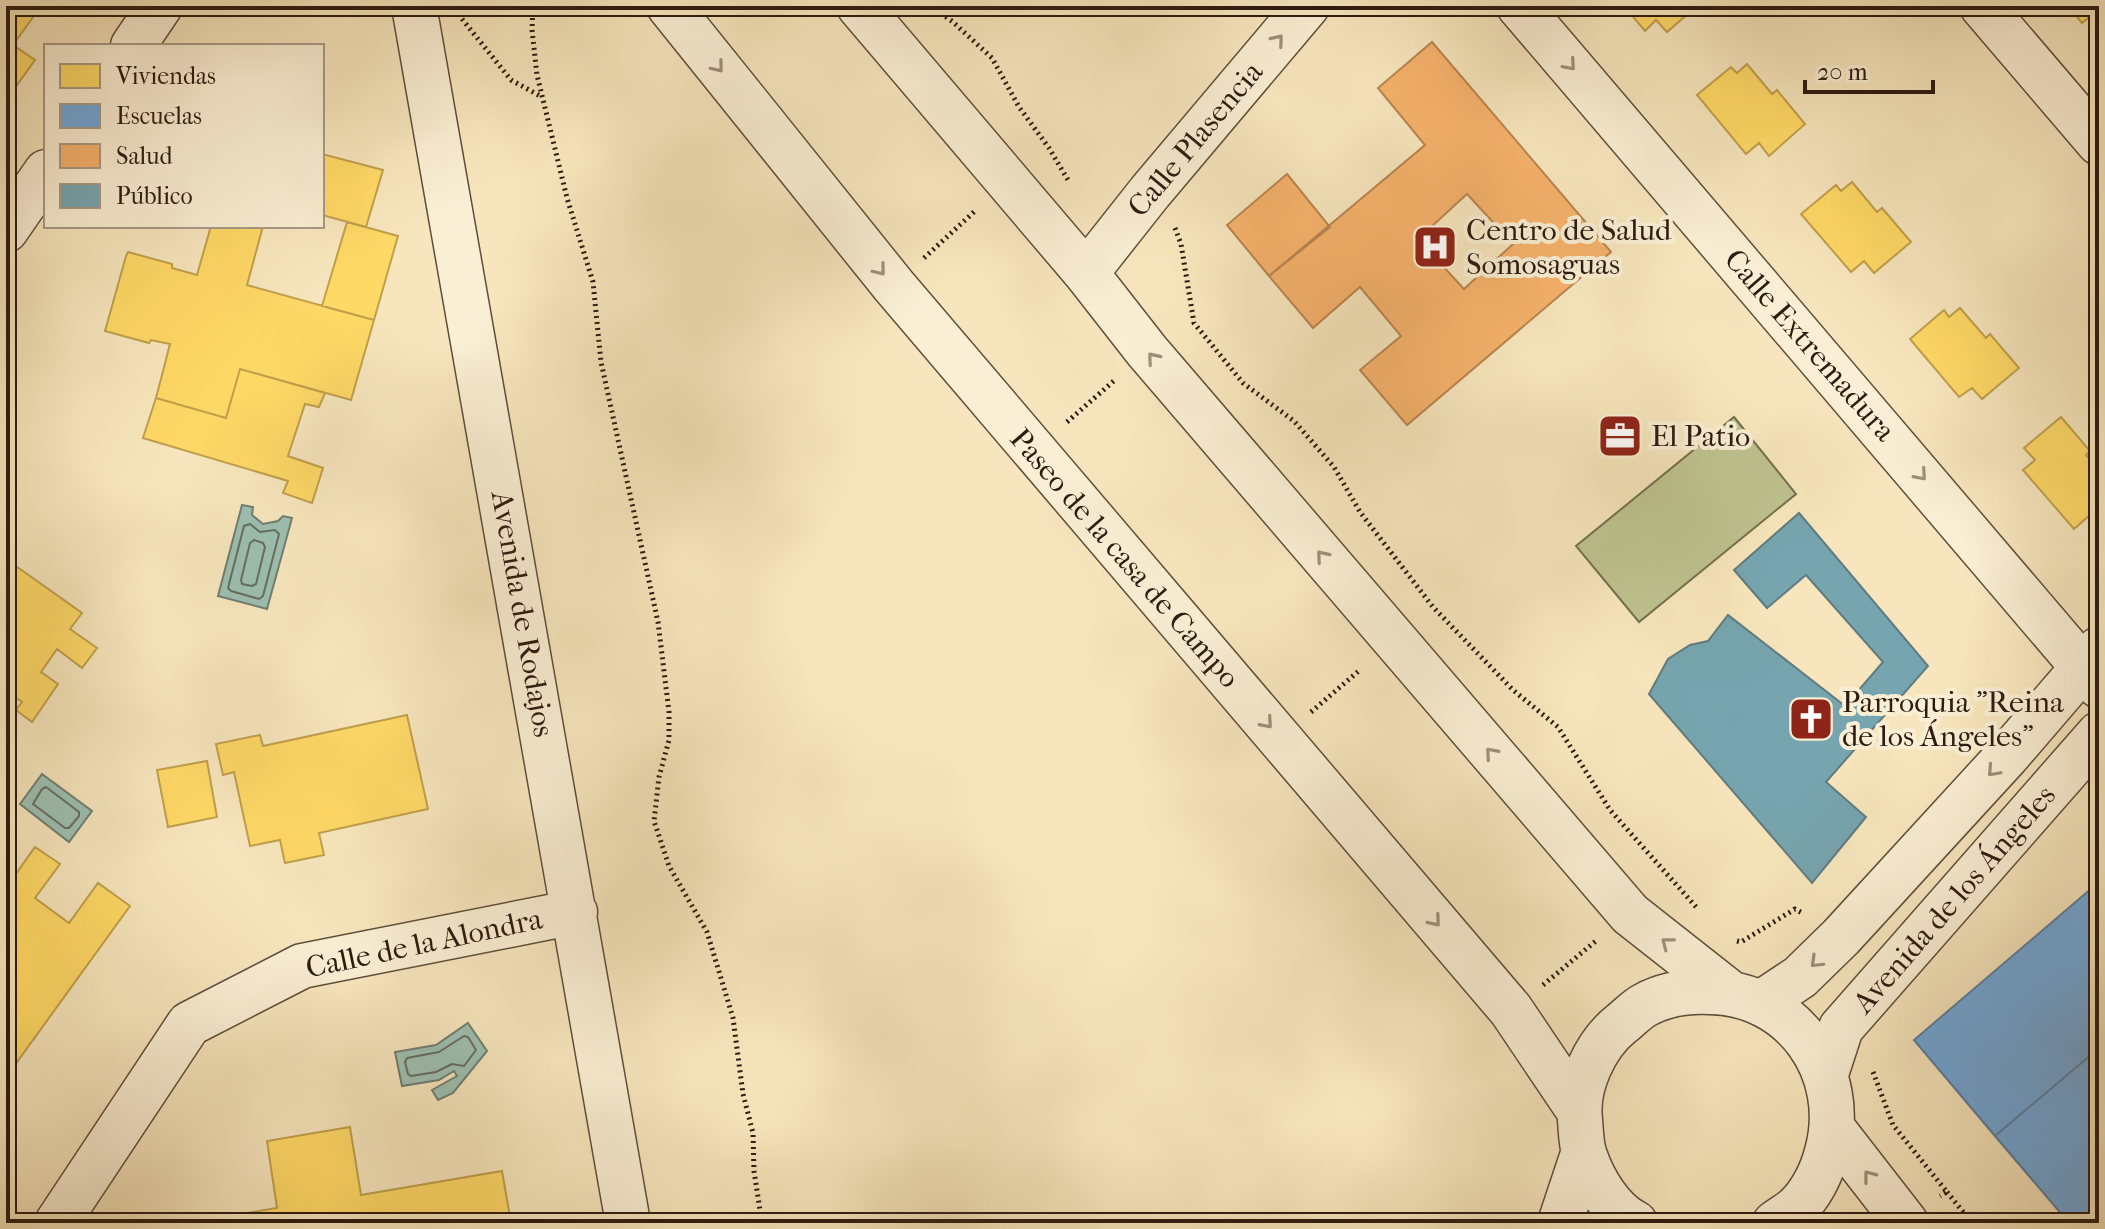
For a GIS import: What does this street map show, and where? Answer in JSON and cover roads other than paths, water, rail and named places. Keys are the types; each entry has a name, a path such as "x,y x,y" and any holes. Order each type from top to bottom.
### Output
{"street":[{"path":"134,44 160,6"},
{"name":"Paseo de la casa de Campo","path":"669,6 894,286 1511,1010 1579,1111"},
{"path":"859,6 1086,273 1147,351 1630,914 1745,997 1788,1020 1810,1045 1826,1074 1833,1101 1833,1129 1821,1172 1796,1208 1775,1223"},
{"name":"Calle Plasencia","path":"1086,273 1307,6"},
{"name":"Calle Extremadura","path":"1519,6 2094,667"},
{"path":"1982,6 2099,143"},
{"name":"Avenida de Rodajos","path":"436,9 575,912 628,1223"},
{"path":"6,230 44,175"},
{"name":"Avenida de los Ángeles","path":"1745,997 1800,977 2094,667"},
{"name":"Avenida de los Ángeles","path":"1826,1074 1841,1028 2099,734"},
{"name":"Calle de la Alondra","path":"57,1223 189,1024 302,966 575,912"},
{"path":"1635,1223 1601,1190 1583,1154 1579,1111 1587,1069 1611,1032 1645,1005 1685,991 1745,997"},
{"path":"1833,1129 1905,1222"},
{"path":"1560,1223 1583,1154"}],"water":[{"path":"242,505 253,507 252,515 263,524 278,521 283,516 292,518 267,609 218,596"},
{"path":"42,774 92,811 69,842 20,804"},
{"path":"468,1023 487,1051 453,1093 438,1100 432,1090 457,1076 454,1071 439,1080 402,1086 395,1052 436,1045"}],"place":[{"name":"Centro de Salud Somosaguas","path":"1435,247"},
{"name":"El Patio","path":"1620,436"},
{"name":"Parroquia \"Reina de los Ángeles\"","path":"1811,719"}]}
